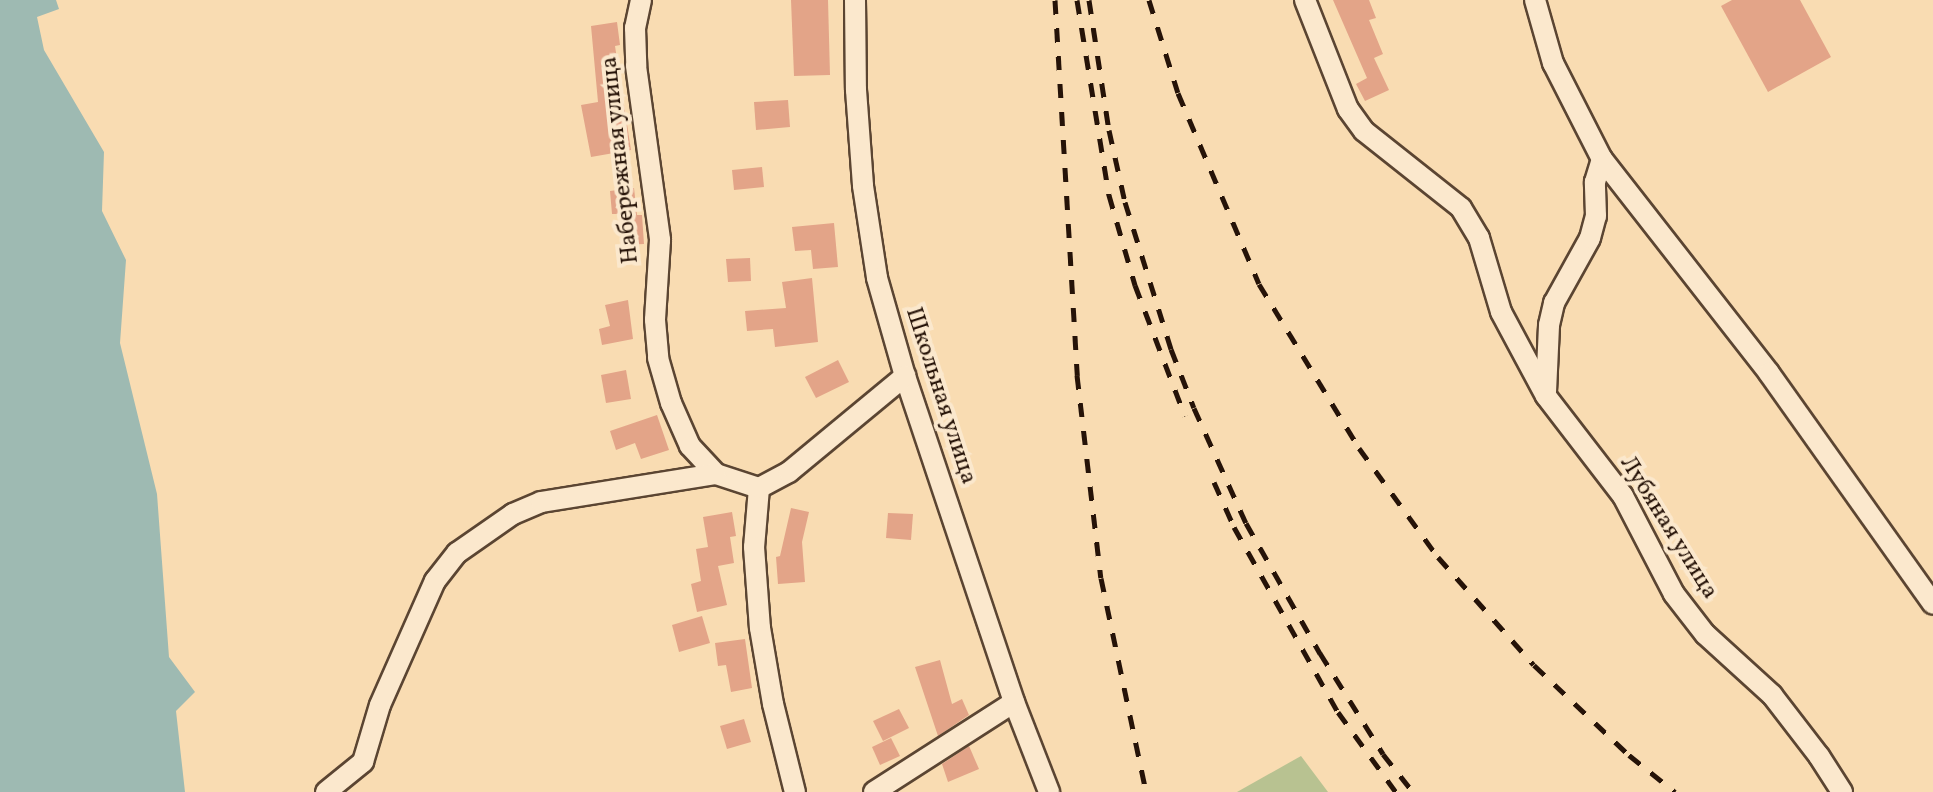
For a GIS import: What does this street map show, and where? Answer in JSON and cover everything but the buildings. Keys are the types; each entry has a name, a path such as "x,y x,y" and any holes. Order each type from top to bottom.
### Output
{"street":[{"name":"Набережная улица","path":"641,0 635,28 636,66 660,240 655,320 658,358 671,403 690,446 716,474 759,488"},
{"name":"Школьная улица","path":"855,0 856,90 863,186 877,278 905,376 1014,702 1049,792"},
{"name":"Лубяная улица","path":"1305,0 1348,109 1364,131 1461,208 1479,238 1501,312 1546,396 1623,496 1674,594 1705,634 1772,695 1819,756 1842,792"},
{"path":"1535,0 1553,63 1602,159 1769,373 1933,604"},
{"path":"1546,396 1549,325 1554,303 1590,238 1596,216 1595,182 1602,159"},
{"path":"795,792 773,704 760,628 754,547 759,488 789,472 905,376"},
{"path":"326,792 363,762 380,705 435,581 457,553 513,514 541,502 716,474"},
{"path":"874,792 1014,702"}],"green space":[{"path":"1301,756 1328,792 1237,792"}],"water":[{"path":"0,0 56,0 59,9 37,17 44,50 104,152 102,211 126,260 120,343 157,494 169,657 195,692 176,711 185,792 0,792"}],"railway":[{"path":"1055,0 1077,375 1101,578 1146,792"},
{"path":"1077,0 1109,195 1135,285 1185,416"},
{"path":"1089,0 1109,130 1125,202 1171,349 1194,408 1246,523 1320,653 1383,754 1413,792"},
{"path":"1149,0 1178,93 1259,284 1359,448 1438,557 1534,665 1629,755 1675,792"},
{"path":"1214,482 1234,527 1338,712 1396,792"}]}
